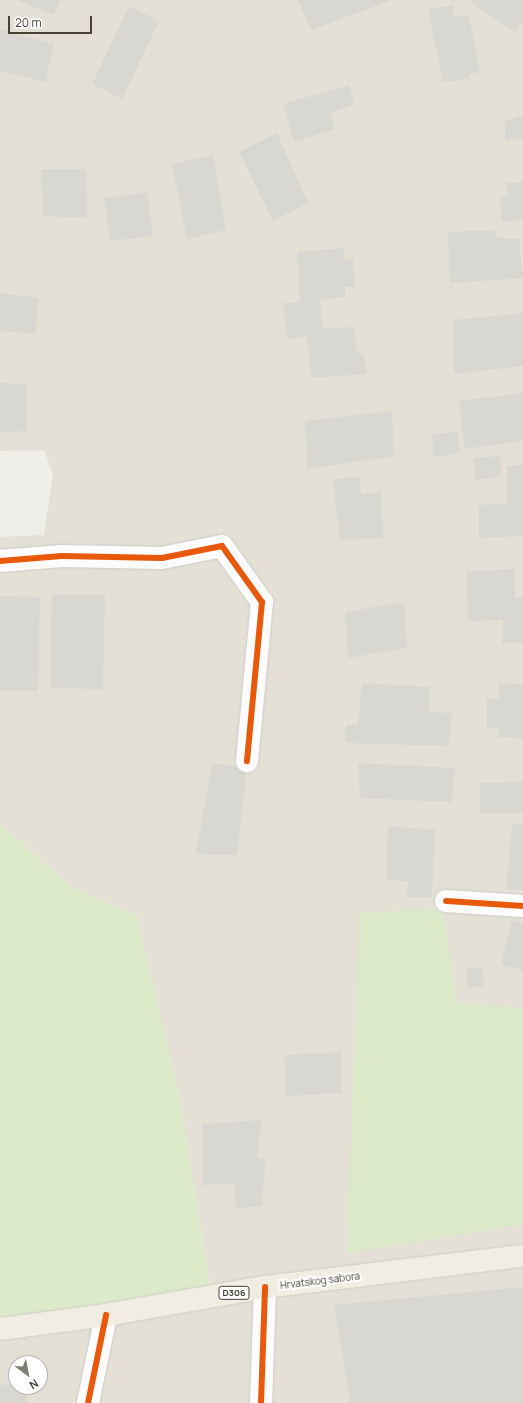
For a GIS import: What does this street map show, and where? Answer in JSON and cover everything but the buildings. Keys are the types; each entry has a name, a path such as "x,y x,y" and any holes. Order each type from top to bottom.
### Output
{"main road":[{"name":"Hrvatskog sabora","path":"0,1329 106,1315 265,1287 523,1256"}],"street":[{"path":"0,561 62,556 162,558 222,546 262,602 247,761"},
{"path":"446,901 523,906"},
{"path":"262,1403 265,1287"},
{"path":"88,1403 106,1315"}],"shaded area":[{"path":"0,0 523,0 523,1403 0,1403 0,1329 212,1296 179,1093 137,917 70,886 0,824 0,537 44,535 53,474 44,450 0,451"}],"green space":[{"path":"0,824 70,886 137,916 179,1093 212,1297 0,1329"},
{"path":"443,908 457,1003 523,1008 523,1224 347,1253 360,913"}],"cycle path":[{"path":"0,561 62,556 162,558 222,546 262,602 247,761"},
{"path":"446,901 523,906"},
{"path":"261,1403 265,1287"},
{"path":"88,1403 106,1315"}]}
